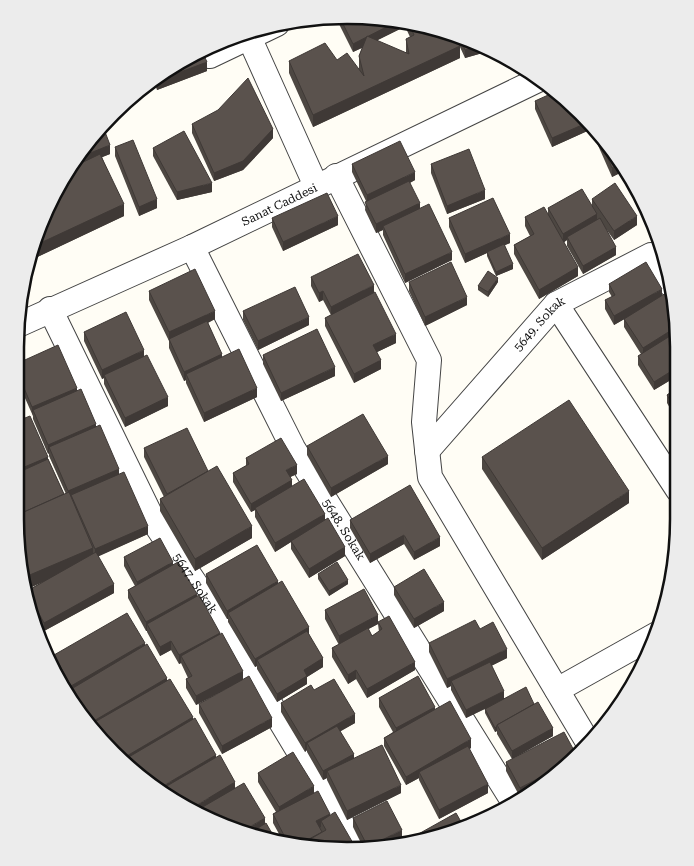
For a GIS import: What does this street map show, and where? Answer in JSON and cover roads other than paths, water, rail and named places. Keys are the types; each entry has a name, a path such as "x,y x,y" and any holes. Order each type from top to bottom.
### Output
{"street":[{"path":"250,39 326,181 429,360 424,422 430,477 585,738"},
{"name":"Sanat Caddesi","path":"25,322 192,247 533,82"},
{"name":"5648. Sokak","path":"192,247 293,448 511,798"},
{"name":"5649. Sokak","path":"427,451 556,304 651,255 660,268"},
{"path":"556,304 670,478"},
{"name":"5647. Sokak","path":"50,309 154,522 221,622 353,842"},
{"path":"557,690 647,639"}]}
